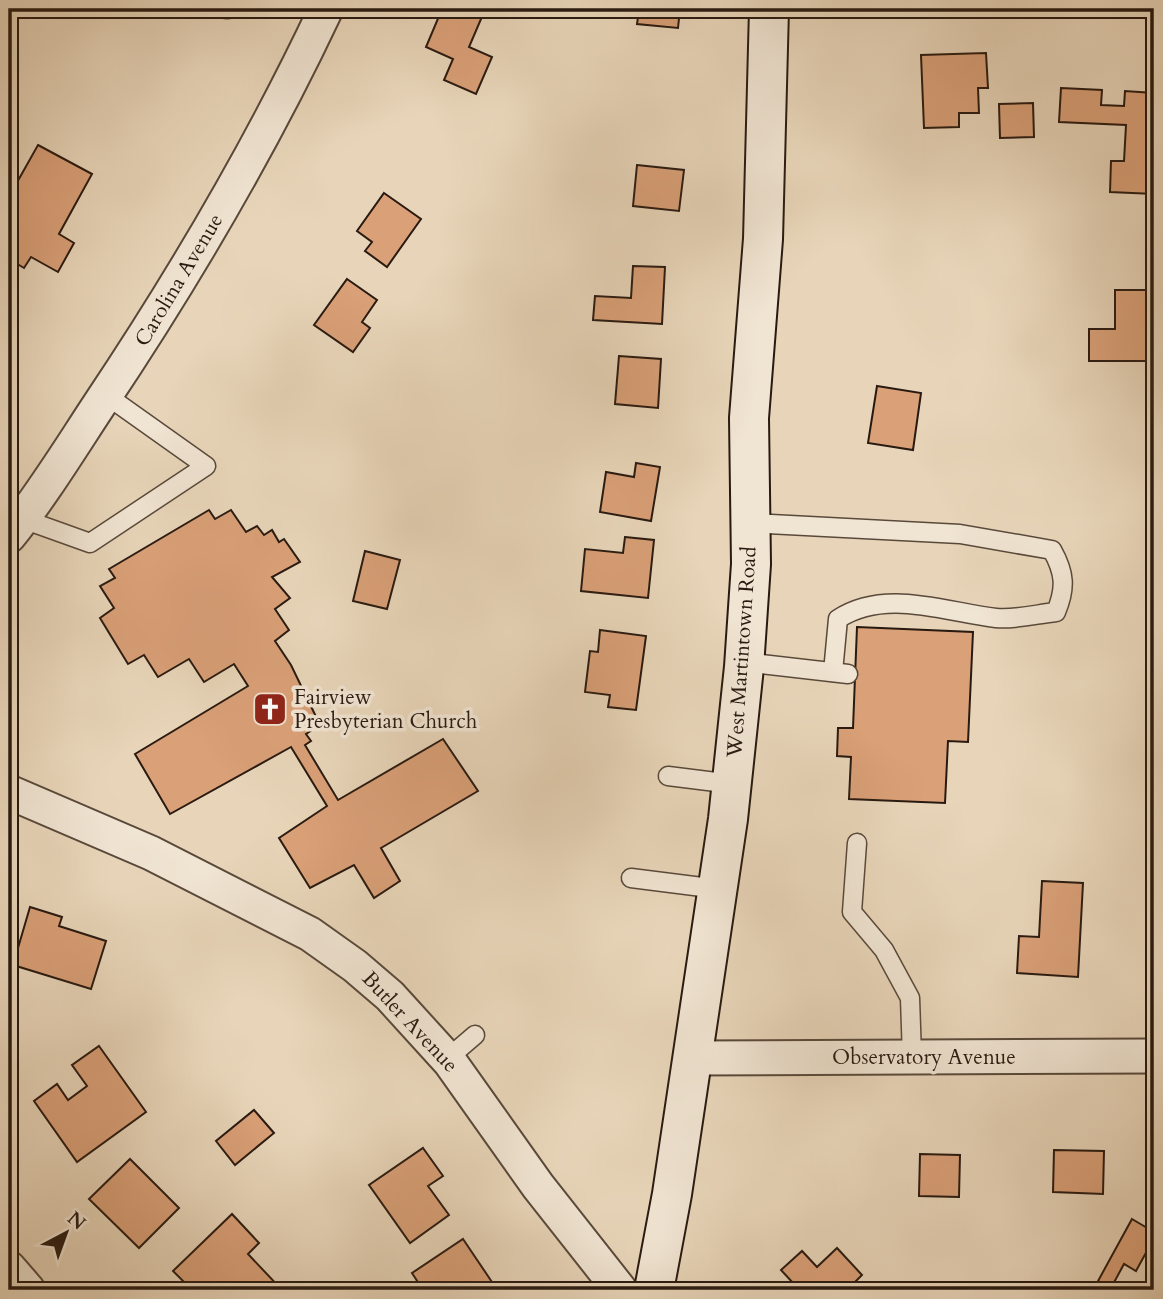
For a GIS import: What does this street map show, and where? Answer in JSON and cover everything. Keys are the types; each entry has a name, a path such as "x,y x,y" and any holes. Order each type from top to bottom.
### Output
{"main road":[{"name":"West Martintown Road","path":"654,1290 718,889 744,662 751,565 749,418 763,239 769,9"}],"street":[{"name":"Carolina Avenue","path":"16,528 106,395 204,241 256,148 326,9"},
{"name":"Butler Avenue","path":"9,792 151,853 310,934 355,966 390,996 447,1059 538,1185 620,1290"},
{"name":"Observatory Avenue","path":"693,1058 1154,1056"},
{"path":"9,1268 28,1290"}],"lane":[{"path":"16,528 90,543 206,466 106,395"},
{"path":"744,662 840,673 838,619 853,609 886,603 935,607 999,618 1056,612 1064,594 1063,570 1052,550 960,534 750,523"},
{"path":"668,776 732,784"},
{"path":"857,843 852,912 884,950 910,998 912,1057"},
{"path":"631,878 718,889"},
{"path":"447,1059 475,1035"}],"building":[{"path":"442,9 476,9 484,12 469,47 492,57 476,94 444,80 453,59 426,47"},
{"path":"639,9 680,9 678,28 637,24"},
{"path":"986,53 988,88 978,88 979,113 959,113 959,127 924,128 921,55"},
{"path":"1061,88 1102,90 1101,105 1124,106 1125,91 1154,93 1154,194 1110,192 1111,161 1124,161 1126,125 1059,122"},
{"path":"1033,103 1034,137 1000,138 999,104"},
{"path":"38,145 92,174 59,234 74,243 58,272 31,257 24,268 9,259 9,191 11,193"},
{"path":"637,165 684,170 679,211 633,206"},
{"path":"384,193 421,219 387,267 365,251 372,242 357,231"},
{"path":"633,266 665,267 662,324 593,320 595,296 631,298"},
{"path":"347,279 377,300 362,322 370,328 353,352 314,325"},
{"path":"1115,290 1154,290 1152,361 1089,361 1089,329 1115,329"},
{"path":"619,356 661,359 658,408 615,404"},
{"path":"877,386 921,393 913,450 868,443"},
{"path":"636,463 660,467 651,521 600,512 606,472 634,477"},
{"path":"209,510 215,519 231,510 246,532 257,526 264,535 272,530 279,542 284,539 300,562 272,577 290,598 275,609 289,630 275,641 291,665 320,725 306,734 311,741 305,745 338,800 443,739 478,791 381,848 400,881 374,898 354,865 310,888 279,838 327,806 291,747 170,814 135,754 248,686 234,664 204,682 189,659 158,677 144,655 128,664 100,618 114,608 100,586 115,578 109,569"},
{"path":"625,537 654,540 648,598 581,591 585,549 623,553"},
{"path":"365,551 400,560 387,609 353,601"},
{"path":"857,627 973,632 968,742 948,741 945,803 849,799 851,757 837,756 838,728 853,728"},
{"path":"600,630 646,636 636,710 608,707 610,695 585,692 590,651 598,652"},
{"path":"1042,881 1083,883 1078,977 1017,973 1019,936 1039,937"},
{"path":"30,907 62,917 59,926 106,941 91,989 13,965"},
{"path":"99,1046 146,1112 77,1162 34,1101 57,1084 68,1100 87,1086 72,1065"},
{"path":"254,1110 274,1133 235,1165 216,1141"},
{"path":"423,1148 443,1176 428,1186 449,1215 410,1243 369,1185"},
{"path":"1054,1150 1104,1151 1103,1194 1053,1192"},
{"path":"920,1154 960,1155 959,1197 919,1196"},
{"path":"130,1159 179,1208 139,1248 89,1199"},
{"path":"232,1214 259,1243 248,1254 282,1290 192,1290 173,1271"},
{"path":"1132,1219 1154,1232 1154,1238 1136,1271 1124,1264 1111,1288 1098,1281"},
{"path":"463,1239 496,1288 423,1290 412,1273"},
{"path":"837,1248 862,1275 847,1290 787,1290 794,1284 781,1270 802,1251 817,1267"}],"place":[{"name":"Fairview Presbyterian Church","path":"270,709"}]}
